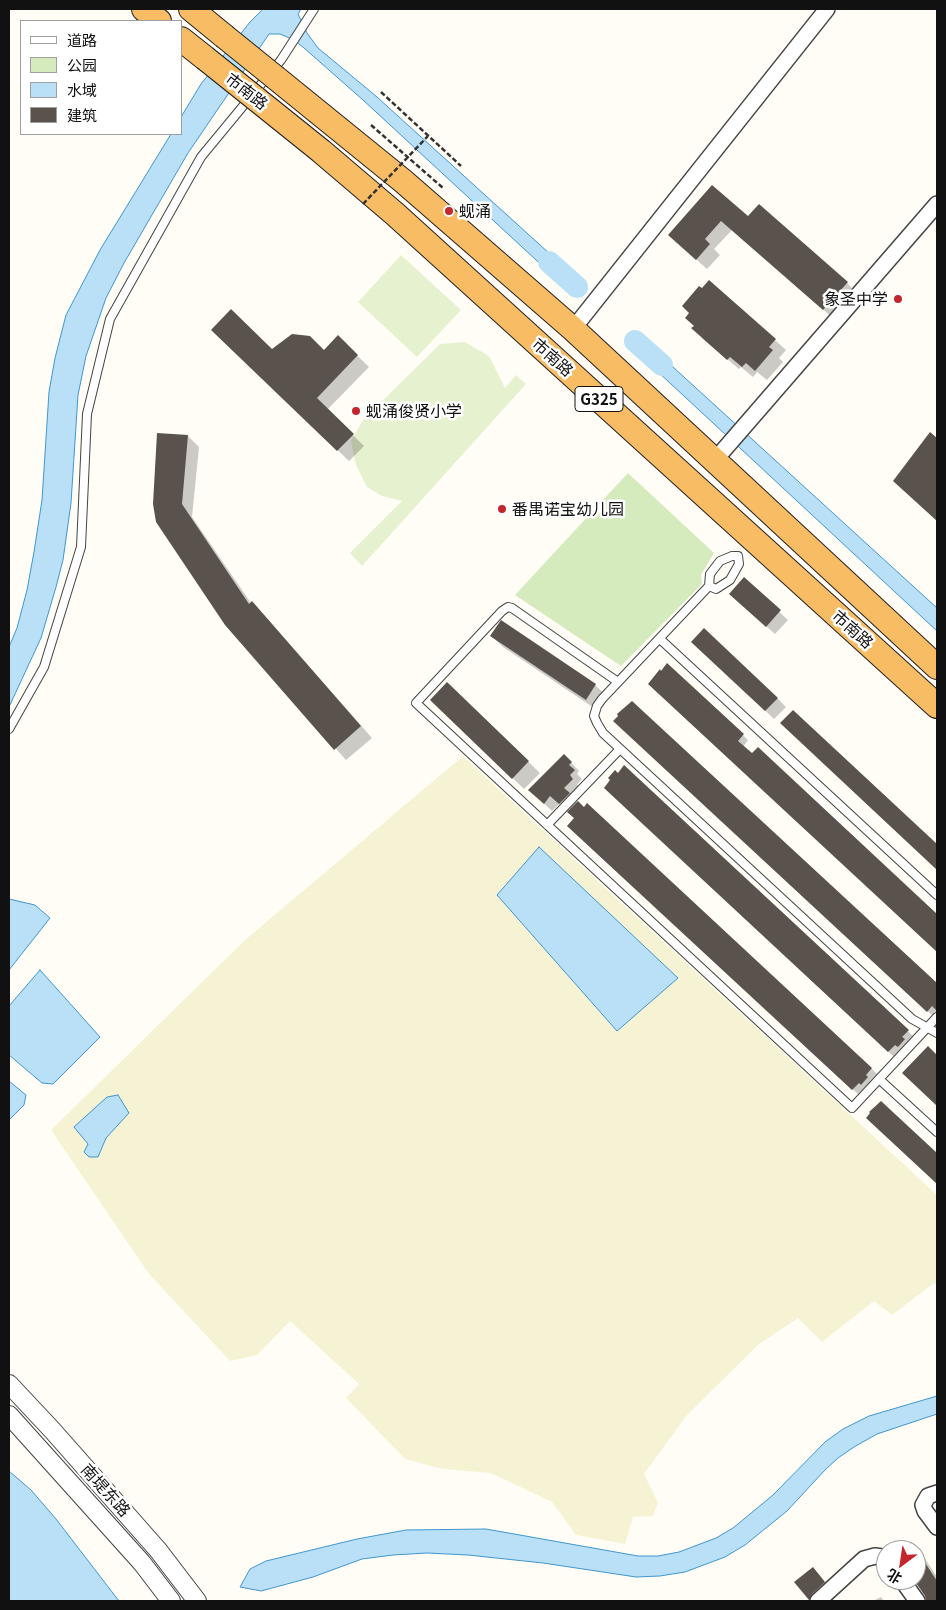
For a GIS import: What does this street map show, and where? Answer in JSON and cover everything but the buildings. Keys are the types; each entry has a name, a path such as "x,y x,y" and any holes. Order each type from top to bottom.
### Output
{"highway":[{"path":"144,9 158,20"},
{"name":"市南路","path":"191,9 403,181 574,329 722,453 937,666"},
{"name":"市南路","path":"182,39 321,151 395,214 746,548 937,706"}],"street":[{"path":"574,329 827,9"},
{"path":"722,453 937,204"},
{"name":"南堤东路","path":"9,1384 158,1550 197,1601"},
{"name":"南堤东路","path":"9,1415 142,1563 171,1601"},
{"path":"937,1493 928,1496 924,1505 925,1511 937,1527"},
{"path":"818,1601 864,1559 876,1556"},
{"path":"909,1590 917,1601"}],"lane":[{"path":"9,730 44,667 81,546 87,414 110,319 201,157 281,60 314,9"},
{"path":"709,586 716,590 730,580 746,548"},
{"path":"746,548 720,561 710,574 709,586 602,699 597,706 594,716 603,733 912,1019 937,1034"},
{"path":"618,682 508,607 502,611 416,703 852,1108 937,1017"},
{"path":"660,638 937,895"},
{"path":"547,824 620,748"},
{"path":"879,1079 937,1132"}],"path":[{"path":"381,92 462,166"},
{"path":"372,125 443,188"},
{"path":"364,204 428,136"}],"shaded area":[{"path":"463,756 937,1195 937,1284 934,1283 892,1315 874,1301 822,1342 798,1318 759,1344 687,1415 644,1474 658,1503 653,1516 633,1517 625,1544 576,1535 552,1502 491,1473 442,1469 405,1459 346,1398 359,1384 290,1321 257,1355 230,1361 149,1274 51,1130 245,940"}],"green space":[{"path":"401,255 461,310 417,357 358,302"},
{"path":"465,342 489,356 505,388 516,375 526,384 362,566 350,553 402,501 382,496 367,487 356,465 351,441 363,420 440,344"},
{"path":"628,473 714,553 701,575 702,584 621,666 515,595"}],"water":[{"path":"263,9 301,9 298,14 307,33 318,48 377,97 572,274 572,283 562,284 304,48 294,40 280,34 269,34 188,153 124,263 106,298 86,356 78,395 71,503 63,560 41,638 9,707 9,647 17,628 27,590 34,552 42,500 49,392 66,315 100,250 170,135 182,135 182,115 201,84 250,22"},
{"path":"640,345 650,346 937,608 937,631 643,358"},
{"path":"539,847 678,978 617,1031 497,895"},
{"path":"9,899 35,905 50,918 9,970"},
{"path":"40,970 100,1037 53,1084 42,1083 9,1055 9,1006"},
{"path":"9,1081 26,1095 24,1105 9,1120"},
{"path":"118,1095 129,1113 106,1138 98,1157 89,1157 84,1152 88,1144 74,1127 107,1097"},
{"path":"937,1396 937,1414 877,1434 854,1447 825,1470 787,1511 745,1545 725,1557 685,1572 636,1577 543,1563 468,1555 427,1553 362,1559 313,1577 261,1591 240,1587 250,1569 266,1561 357,1539 406,1530 486,1529 638,1556 658,1556 679,1552 716,1538 733,1528 773,1495 825,1442 843,1429 869,1416"},
{"path":"9,1471 31,1490 56,1519 119,1601 9,1601"}],"waterway":[{"path":"549,262 577,287"},
{"path":"635,341 662,365"}],"place":[{"name":"蚬涌","path":"449,211"},
{"name":"象圣中学","path":"898,299"},
{"name":"蚬涌俊贤小学","path":"356,411"},
{"name":"番禺诺宝幼儿园","path":"502,509"}]}
